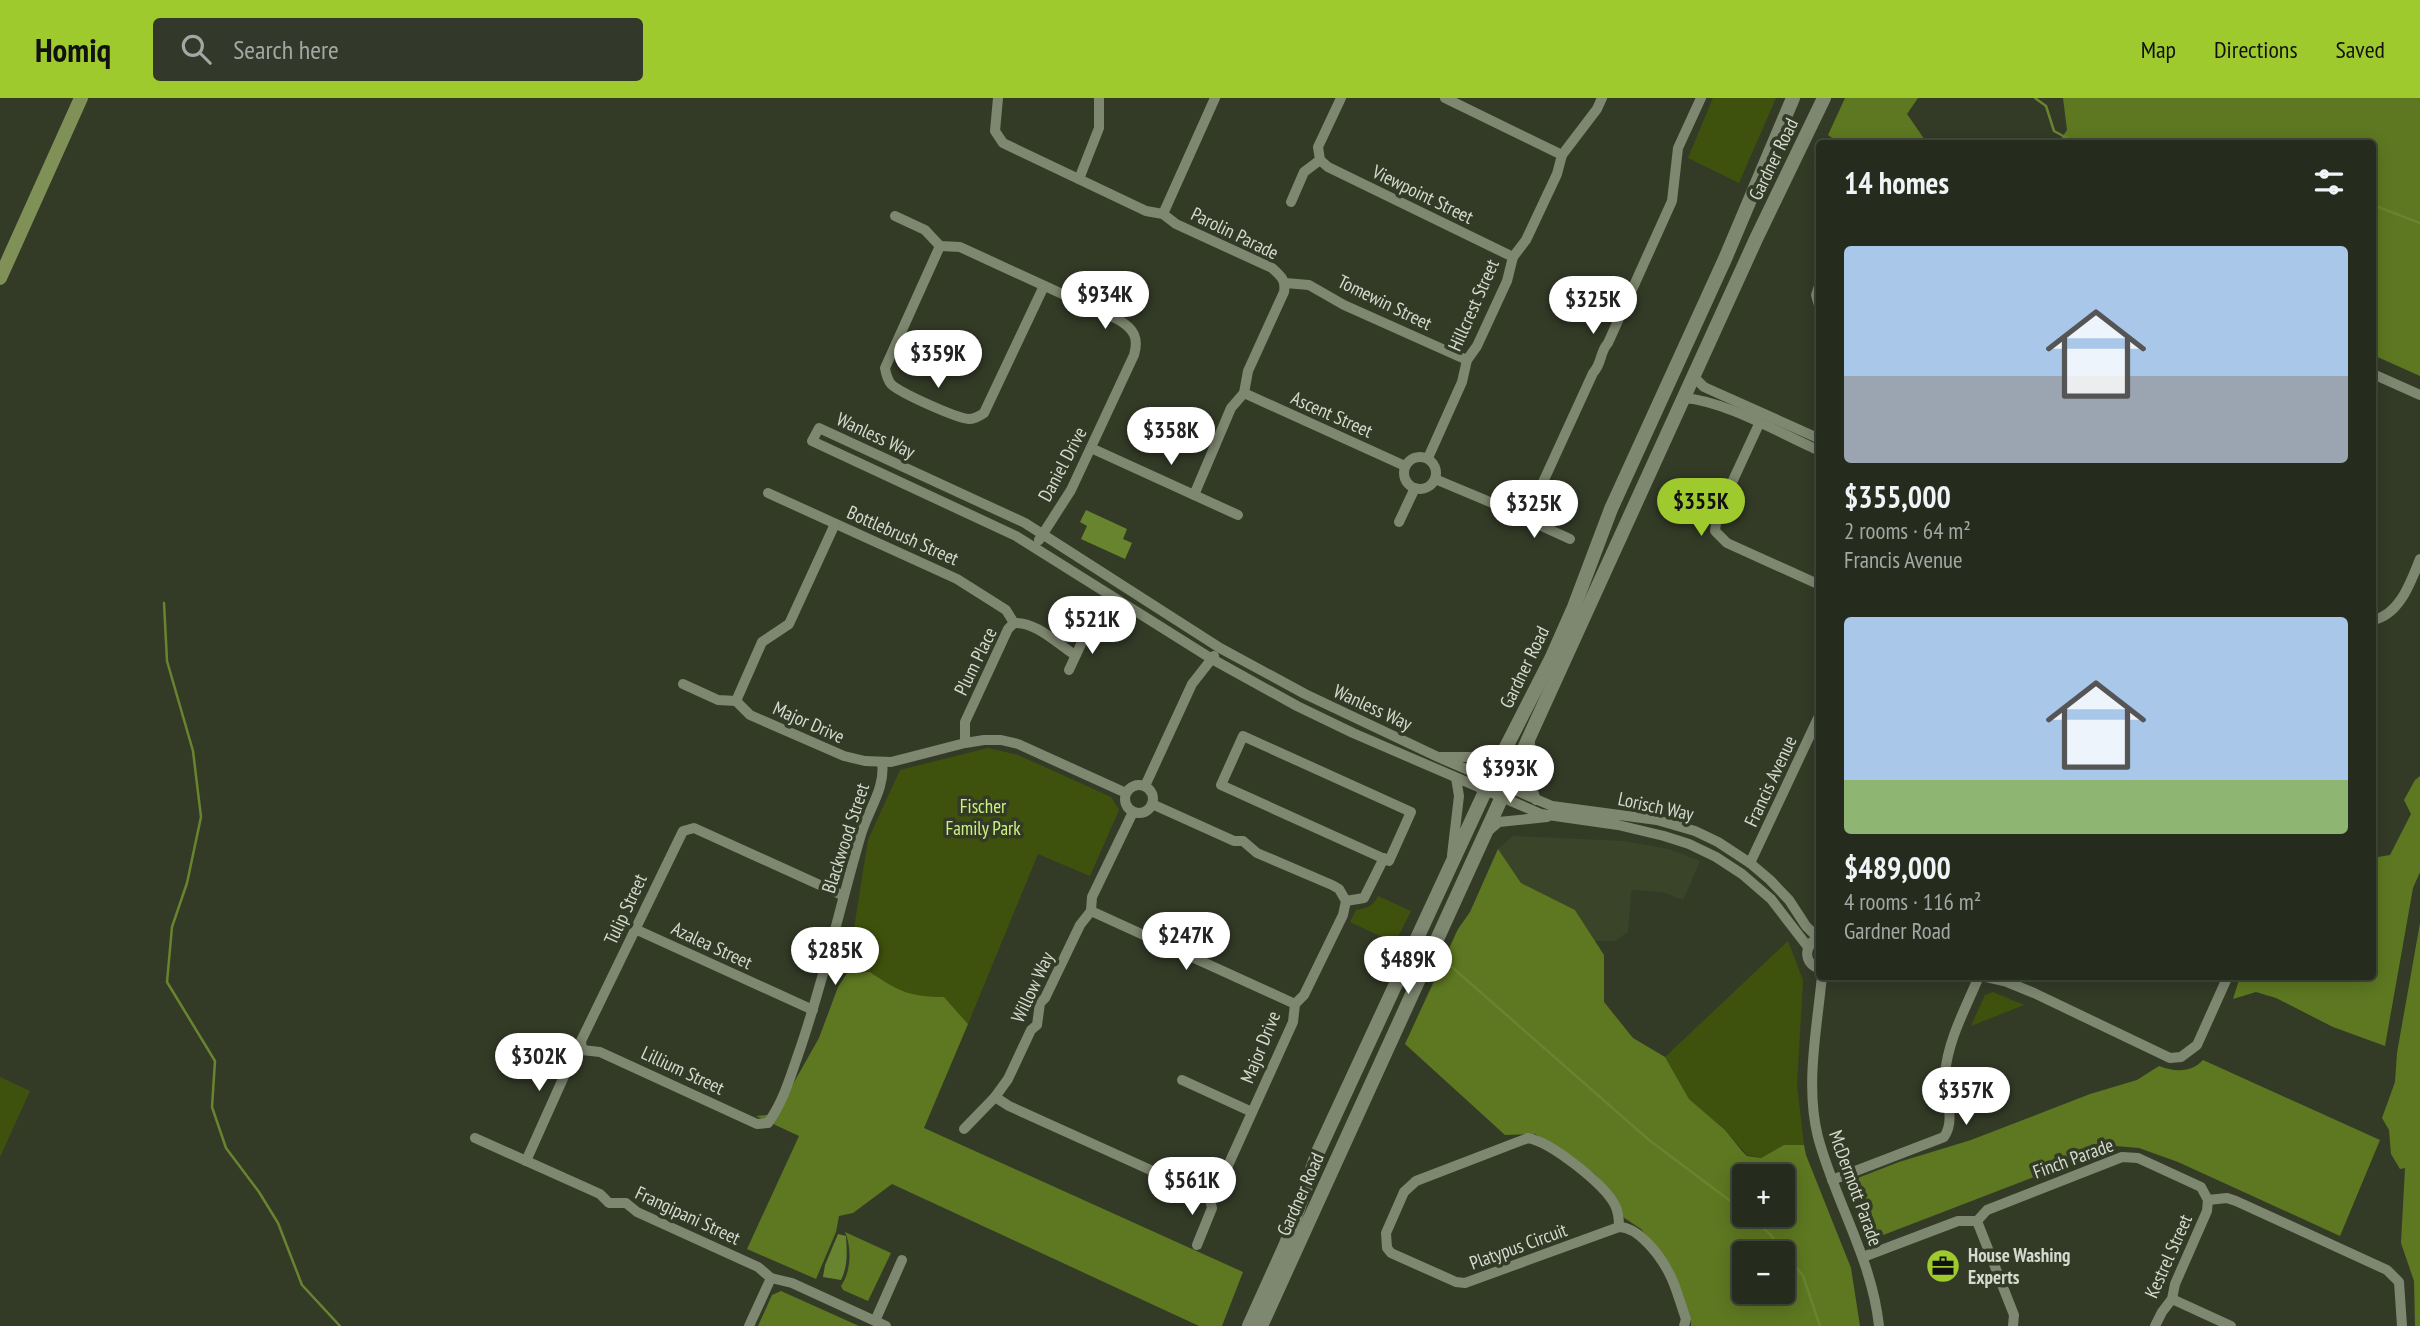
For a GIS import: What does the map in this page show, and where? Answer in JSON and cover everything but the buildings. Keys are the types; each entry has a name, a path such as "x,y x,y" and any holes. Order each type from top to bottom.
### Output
{"main road":[{"path":"0,278 81,98"}],"street":[{"name":"Parolin Parade","path":"998,98 995,124 997,135 1003,144 1146,211 1163,214 1176,224 1272,268 1281,275 1285,283 1248,371 1244,393 1231,408 1194,495"},
{"path":"1079,179 1100,128 1100,98"},
{"path":"1163,214 1215,98"},
{"path":"1291,202 1304,172 1320,160 1318,147 1341,98"},
{"path":"1445,98 1562,155"},
{"name":"Hillcrest Street","path":"1428,458 1462,382 1467,360 1477,346 1507,281 1513,257 1526,240 1557,174 1562,155 1590,119 1602,98"},
{"path":"1435,480 1514,512 1527,510 1533,504 1593,373 1600,365 1602,349 1608,343 1672,201 1678,148 1701,98"},
{"name":"Gardner Road","path":"1249,1326 1286,1244 1318,1152 1501,757 1551,659 1611,509 1725,259 1793,98"},
{"name":"Gardner Road","path":"1261,1326 1693,376 1824,98"},
{"name":"Viewpoint Street","path":"1320,160 1328,167 1513,257"},
{"name":"Daniel Drive","path":"895,216 925,230 940,246 960,247 1119,320 1135,334 1137,344 1134,355 1091,448 1071,490 1034,547"},
{"path":"1725,259 1734,255 1746,237 1756,239"},
{"path":"940,246 885,368 886,377 901,391 967,419 984,413 1044,286"},
{"name":"Tomewin Street","path":"1285,283 1316,288 1345,305 1467,360"},
{"path":"2376,375 2420,394"},
{"path":"1693,376 1704,387 1816,437"},
{"name":"Ascent Street","path":"1244,393 1405,466"},
{"path":"1684,398 1699,399 1816,449"},
{"path":"1759,424 1717,515 1715,531 1727,543 1816,583"},
{"name":"Wanless Way","path":"819,428 1025,523 1220,648 1305,694 1438,757 1489,785 1456,778 1297,706 1212,659 1016,536 812,441 819,428"},
{"path":"1091,448 1238,515"},
{"path":"1413,458 1428,458 1436,467 1435,480 1427,487 1415,488 1405,478 1405,466 1413,458"},
{"path":"1399,522 1415,488"},
{"name":"Bottlebrush Street","path":"768,493 957,579 1006,610 1014,623"},
{"path":"1527,510 1535,523 1570,539"},
{"path":"736,701 762,642 789,624 835,524"},
{"path":"2376,619 2388,614 2395,606 2406,591 2420,559"},
{"name":"Plum Place","path":"965,743 965,722 1008,629 1014,623 1031,626 1075,655"},
{"path":"1069,670 1089,627"},
{"path":"1145,786 1192,684 1220,648"},
{"name":"Major Drive","path":"683,684 718,700 736,701 750,715 844,756 865,761 891,762 965,743 1001,740 1018,744 1126,793"},
{"name":"Francis Avenue","path":"1749,863 1816,722"},
{"name":"Gardner Road","path":"1530,734 1529,779 1536,800"},
{"path":"1243,736 1411,812 1389,861 1384,858 1221,785 1243,736"},
{"path":"1438,757 1501,757"},
{"name":"Blackwood Street","path":"768,1123 781,1103 813,1010 861,833 884,775 882,762"},
{"path":"1452,865 1459,796 1456,778"},
{"name":"Lorisch Way","path":"1489,785 1550,817"},
{"path":"1132,786 1145,786 1152,792 1152,804 1144,812 1133,812 1126,806 1126,793 1132,786"},
{"name":"Lorisch Way","path":"1504,792 1552,806 1616,813 1677,825 1718,842 1749,863 1789,900 1806,926 1816,935"},
{"path":"1152,804 1234,841 1243,841 1257,853 1332,885 1339,889 1346,901 1364,898 1384,858"},
{"name":"Willow Way","path":"964,1129 995,1097 1008,1079 1031,1030 1037,1025 1040,1003 1045,998 1080,925 1091,911 1092,897 1133,812"},
{"name":"Lorisch Way","path":"1486,833 1499,822 1550,817 1618,825 1689,844 1742,874 1771,899 1808,947 1807,957 1816,967"},
{"name":"Tulip Street","path":"526,1161 570,1063 582,1050 581,1041 683,831 694,828 844,895"},
{"name":"Major Drive","path":"1208,1191 1215,1189 1222,1181 1293,1022 1295,1004 1304,995 1343,915 1346,901"},
{"path":"1091,911 1295,1004"},
{"name":"Azalea Street","path":"635,929 813,1010"},
{"path":"1808,947 1816,940"},
{"name":"McDermott Parade","path":"1822,980 1813,1085 1818,1136 1832,1180 1863,1257 1879,1326"},
{"path":"1832,1180 1944,1137 1951,1123 1945,1086 1947,1060 1952,1041 1978,980"},
{"path":"1998,980 2034,993 2170,1058 2181,1057 2197,1045 2226,980"},
{"name":"Lillium Street","path":"582,1050 600,1052 757,1124 768,1123"},
{"path":"1182,1080 1252,1112"},
{"path":"995,1097 1009,1106 1197,1191 1208,1191 1212,1208 1197,1245"},
{"name":"Frangipani Street","path":"475,1138 600,1194 609,1203 626,1203 636,1212 758,1267 771,1278 792,1283 886,1326"},
{"name":"Platypus Circuit","path":"1528,1139 1542,1143 1596,1180 1616,1206 1619,1227 1465,1283 1456,1282 1391,1253 1385,1241 1404,1192 1416,1181 1528,1139"},
{"name":"Finch Parade","path":"1863,1257 1958,1221 1977,1221 1987,1210 2122,1157 2138,1158 2200,1187 2208,1200"},
{"path":"2208,1200 2227,1198 2236,1201 2387,1269 2399,1282 2402,1326"},
{"name":"Kestrel Street","path":"2155,1326 2172,1299 2175,1284 2207,1211 2208,1200"},
{"path":"1977,1221 2014,1315 2013,1326"},
{"path":"1619,1227 1634,1230 1640,1235 1668,1271 1686,1319 1684,1326"},
{"path":"875,1321 902,1260"},
{"path":"749,1326 771,1278"},
{"path":"2172,1299 2231,1326"}],"shaded area":[{"path":"1845,98 1918,98 1907,114 1925,140 1835,140 1828,135"},
{"path":"2063,98 2420,98 2420,376 2376,356 2376,140 2060,140 2067,130"},
{"path":"1086,510 1127,529 1123,539 1132,543 1125,559 1081,539 1087,526 1080,522"},
{"path":"2420,776 2420,872 2413,888 2385,1046 2333,1027 2276,998 2256,992 2233,999 2239,980 2376,980 2376,856 2390,855 2411,814 2404,800"},
{"path":"1513,836 1624,841 1669,849 1700,861 1683,900 1662,892 1634,890 1631,892 1628,932 1615,941 1595,941 1575,910 1521,883 1498,849"},
{"path":"1498,849 1521,883 1575,910 1604,955 1604,1002 1633,1038 1665,1057 1689,1099 1725,1130 1747,1156 1761,1158 1784,1145 1804,1145 1851,1268 1860,1326 1691,1326 1691,1319 1672,1268 1641,1229 1623,1217 1619,1202 1595,1174 1535,1134 1505,1135 1405,1044 1458,929 1470,912"},
{"path":"2420,923 2420,1326 2415,1326 2414,1281 2401,1243 2405,1168 2400,1169 2391,1154 2389,1130 2382,1118 2395,1082 2397,1053"},
{"path":"870,972 904,992 944,997 968,1024 924,1128 1243,1272 1222,1326 1199,1326 892,1184 853,1213 839,1216 836,1232 816,1279 747,1249 799,1136 756,1116 776,1114 819,1038 838,987 847,973"},
{"path":"2203,1060 2380,1140 2340,1236 2178,1162 2139,1148 2115,1146 1878,1237 1872,1235 1850,1181 1899,1162 1971,1140 2090,1094 2137,1080 2159,1066 2182,1070"},
{"path":"845,1232 891,1253 868,1301 843,1290 841,1286 847,1274 849,1260 849,1245"},
{"path":"838,1234 846,1236 846,1264 841,1280 823,1277"},
{"path":"781,1291 859,1326 758,1326 772,1295"}],"green space":[{"path":"1713,98 1776,98 1739,183 1688,158"},
{"name":"Fischer Family Park","path":"988,748 1018,755 1111,797 1119,810 1090,876 1038,854 968,1024 944,997 922,997 898,991 870,972 847,973 868,840 900,770"},
{"path":"1378,896 1411,911 1395,943 1350,922 1356,910 1374,903"},
{"path":"1788,941 1803,980 1797,1085 1804,1145 1784,1145 1761,1158 1747,1155 1725,1130 1689,1099 1665,1057"},
{"path":"1993,992 2024,1005 1971,1026 1985,995"},
{"path":"0,1077 30,1091 0,1157"}],"waterway":[{"path":"2035,98 2046,106 2054,131 2071,140"},
{"path":"2376,206 2420,223"},
{"path":"164,603 167,661 193,751 201,817 187,883 172,927 167,982 215,1061 212,1107 226,1148 278,1223 302,1285 340,1326"},
{"path":"1445,961 1649,1140 1732,1202"},
{"path":"1762,1227 1803,1276 1820,1326"}],"place":[{"name":"House Washing Experts","path":"1943,1266"}]}
